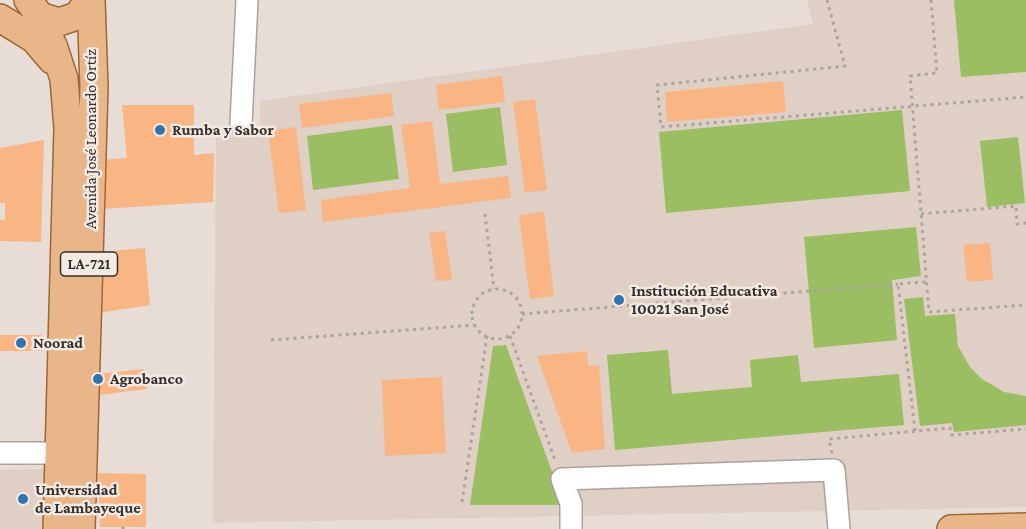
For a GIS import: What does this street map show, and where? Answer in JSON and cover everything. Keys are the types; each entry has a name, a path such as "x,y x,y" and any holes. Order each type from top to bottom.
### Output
{"main road":[{"name":"LA-721","path":"0,9 35,9 58,22 68,20 84,10 90,0"},
{"name":"Avenida José Leonardo Ortíz","path":"81,529 94,87 90,0"},
{"name":"Avenida José Leonardo Ortíz","path":"35,9 54,48 63,79 68,128 57,529"},
{"name":"LA-721","path":"0,18 34,39 51,58 63,79"},
{"path":"951,529 1026,527"}],"street":[{"path":"241,124 247,0"},
{"path":"0,453 58,453"},
{"path":"571,529 571,504 562,479 834,470 839,529"}],"path":[{"path":"827,0 844,66 657,85 661,127 1026,96"},
{"path":"931,0 937,73 910,76 928,312 1026,305"},
{"path":"920,214 1016,207 1017,224 1026,223"},
{"path":"485,214 494,290"},
{"path":"522,314 926,282"},
{"path":"898,284 915,431"},
{"path":"494,290 507,291 514,296 522,314 520,324 510,336 502,338 487,336 475,325 473,308 476,300 482,294 494,290"},
{"path":"271,340 475,325"},
{"path":"462,502 487,336"},
{"path":"510,336 562,479"},
{"path":"834,470 829,439 950,428 951,435 1026,429"}],"shaded area":[{"name":"Institución Educativa 10021 San José","path":"807,0 1026,0 1026,507 213,523 216,131 260,128 260,101 813,24"},
{"name":"Universidad de Lambayeque","path":"45,469 45,529 0,529 0,470"}],"green space":[{"path":"954,0 1026,0 1026,72 961,77"},
{"path":"500,107 507,165 453,172 446,114"},
{"path":"902,110 910,191 666,213 659,132"},
{"path":"392,125 399,179 313,190 307,136"},
{"path":"1018,137 1025,203 987,207 980,141"},
{"path":"916,227 921,276 892,280 897,340 814,348 804,237"},
{"path":"923,297 925,316 955,314 958,346 970,367 982,379 1004,392 1026,396 1026,425 954,432 952,423 920,426 904,299"},
{"path":"506,345 564,505 470,505 493,346"},
{"path":"668,350 672,394 752,387 750,360 798,355 801,382 899,374 904,425 615,450 607,355"}],"building":[{"path":"502,76 505,102 439,110 436,85"},
{"path":"783,81 786,112 667,122 665,92"},
{"path":"391,93 394,116 302,128 299,104"},
{"path":"535,99 547,190 525,193 513,102"},
{"path":"122,105 194,105 194,155 214,153 213,202 101,209 101,160 127,158"},
{"path":"432,121 440,184 508,176 511,198 323,222 321,200 410,188 401,125"},
{"path":"296,127 306,210 279,213 268,131"},
{"path":"44,140 41,242 0,241 0,220 5,220 5,203 0,203 0,148"},
{"path":"544,212 554,296 530,299 519,215"},
{"path":"445,231 452,280 436,281 429,233"},
{"path":"990,243 993,280 967,282 963,245"},
{"path":"145,248 150,305 98,313 99,252"},
{"name":"Noorad","path":"0,335 42,335 42,351 0,351"},
{"path":"587,351 588,366 599,365 605,449 572,453 537,356"},
{"path":"144,369 147,389 99,395 95,392 97,374"},
{"path":"442,377 446,453 385,456 382,380"},
{"path":"98,473 146,474 146,527 100,527"}],"place":[{"name":"Rumba y Sabor","path":"160,130"},
{"name":"Institución Educativa 10021 San José","path":"619,300"},
{"name":"Noorad","path":"21,343"},
{"name":"Agrobanco","path":"98,379"},
{"name":"Universidad de Lambayeque","path":"23,499"}]}
